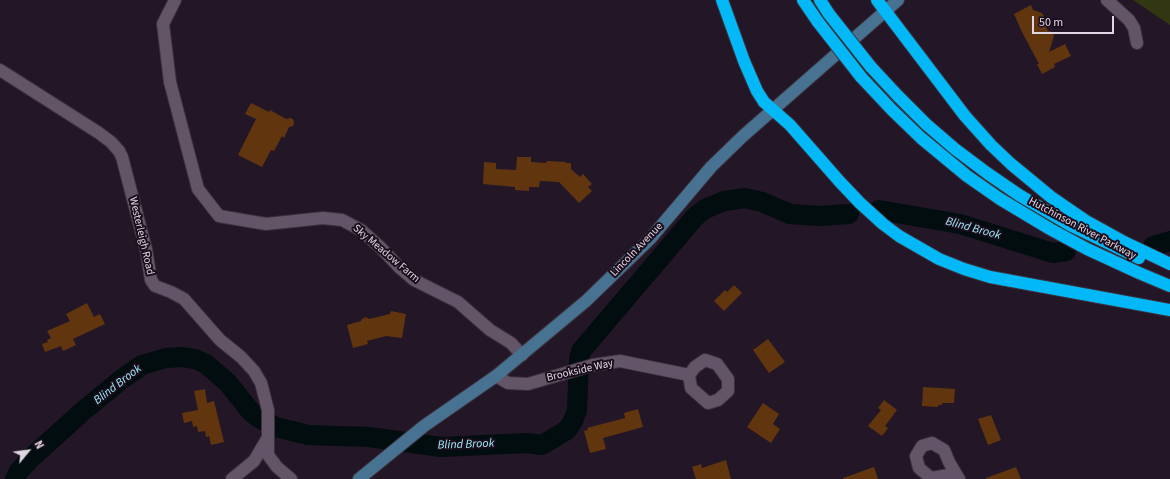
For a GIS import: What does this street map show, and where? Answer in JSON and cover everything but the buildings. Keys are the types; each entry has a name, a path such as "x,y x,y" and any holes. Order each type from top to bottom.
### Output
{"highway":[{"path":"722,0 737,43 757,91 764,102 790,125 840,182 868,211 899,236 938,259 983,275 1170,310"},
{"name":"Hutchinson River Parkway","path":"803,0 818,22 861,77 906,124 941,155 983,187 1033,220 1087,249 1170,286"},
{"name":"Hutchinson River Parkway","path":"820,0 829,14 871,67 911,110 940,137 1019,195 1088,234 1170,271"},
{"path":"877,0 961,111 1001,155 1031,182 1086,221 1124,242 1170,264"}],"street":[{"name":"Sky Meadow Farm","path":"175,0 163,24 170,82 198,189 219,216 266,224 323,218 342,220 364,232 414,280 458,302 490,330 511,343 522,355"},
{"name":"Lincoln Avenue","path":"359,479 424,426 496,376 586,301 650,239 711,167 898,0"},
{"path":"1107,0 1129,20 1134,28 1137,43"},
{"name":"Westerleigh Road","path":"0,70 99,133 111,142 119,151 122,157 146,249 151,280 155,286 171,292 184,300 220,340 241,357 254,371 261,383 268,410 268,455 277,467 291,479"},
{"name":"Brookside Way","path":"496,376 508,384 528,384 593,365 620,362 689,375"},
{"path":"232,479 254,461 268,438"}],"green space":[{"path":"1133,0 1170,0 1170,25"}],"waterway":[{"name":"Blind Brook","path":"15,479 19,471 31,458 83,411 122,379 142,365 166,358 181,357 195,359 206,364 228,383 251,412 259,418 276,427 308,435 369,437 441,447 527,443 542,445 567,430 573,421 577,410 579,360 581,351 695,217 705,209 724,201 745,198 762,202 790,214 819,216 849,214"},
{"name":"Blind Brook","path":"879,210 960,224 1053,253 1066,251"},
{"name":"Blind Brook","path":"1153,246 1170,241"}]}
